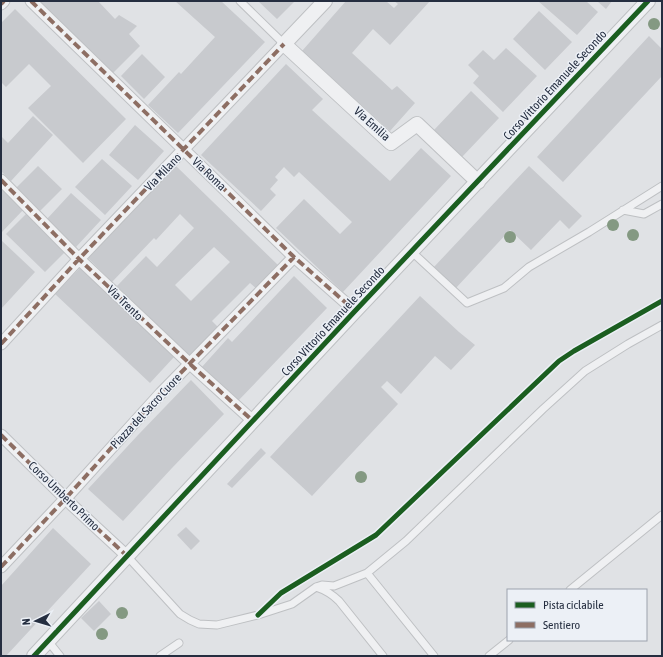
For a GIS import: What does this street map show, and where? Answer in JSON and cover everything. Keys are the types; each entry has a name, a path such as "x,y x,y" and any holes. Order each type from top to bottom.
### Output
{"street":[{"path":"1,4 4,1"},
{"name":"Via Roma","path":"31,1 294,257 355,312"},
{"name":"Via Milano","path":"1,344 79,259 325,1"},
{"name":"Corso Vittorio Emanuele Secondo","path":"34,656 648,1"},
{"name":"Via Emilia","path":"284,44 392,143 417,124 478,182"},
{"name":"Via Trento","path":"1,180 79,259 253,422"},
{"name":"Piazza del Sacro Cuore","path":"1,567 66,498 160,393 294,257"},
{"name":"Corso Umberto Primo","path":"1,435 127,556"}],"lane":[{"path":"240,1 284,44"},
{"path":"412,252 467,302 504,288 529,267 589,232 662,186"},
{"path":"623,210 644,214 662,204"},
{"path":"127,556 180,614 199,624 217,625 258,615 292,604 316,587 322,585 334,586 367,574 406,541 543,409 585,371 662,325"},
{"path":"571,589 662,515"},
{"path":"367,574 434,656"},
{"path":"334,586 339,601"},
{"path":"316,587 325,590 339,601 383,656"},
{"path":"48,641 60,656"},
{"path":"489,656 508,641"},
{"path":"160,656 179,643"}],"building":[{"path":"39,1 98,1 115,19 119,15 137,26 129,34 140,46 113,73"},
{"path":"175,1 221,1 265,42 178,133 148,105 179,72 181,74 215,37"},
{"path":"258,1 295,1 277,19"},
{"path":"346,1 386,1 394,8 398,4 394,1 430,1 390,45 373,29 352,53 392,90 397,86 415,103 390,131 302,51"},
{"path":"538,1 586,1 598,12 577,35"},
{"path":"597,1 612,1 606,9"},
{"path":"15,9 126,119 83,163 28,108 51,86 29,64 6,87 1,82 1,23"},
{"path":"539,11 572,42 545,70 513,39"},
{"path":"649,36 662,49 662,76 563,182 537,157"},
{"path":"506,48 537,76 503,112 473,83 479,76 468,65 483,50 494,60"},
{"path":"142,54 165,77 144,99 121,76"},
{"path":"286,64 323,99 312,110 390,181 421,148 451,176 343,292 276,228 304,199 340,234 352,222 299,172 294,177 284,167 275,177 278,180 270,189 276,195 261,211 201,155"},
{"path":"471,91 499,118 462,157 434,130"},
{"path":"33,116 53,135 11,181 1,171 1,136 8,143"},
{"path":"135,125 164,151 138,180 109,155"},
{"path":"102,159 132,186 105,215 75,187"},
{"path":"175,165 279,266 257,289 250,283 212,321 219,328 191,358 117,286 146,256 157,267 194,228 180,214 156,240 154,238 112,282 87,257","holes":["214,247 230,262 191,301 175,285"]},
{"path":"38,166 62,189 39,212 15,189"},
{"path":"529,166 582,216 569,229 560,220 531,250 510,230 455,289 433,268"},
{"path":"1,186 24,209 2,232 1,230"},
{"path":"71,193 101,220 76,247 46,220"},
{"path":"27,213 66,251 45,272 6,234"},
{"path":"1,240 35,272 1,309"},
{"path":"80,268 174,357 150,383 55,294"},
{"path":"294,276 327,308 237,402 201,368 228,338 232,342"},
{"path":"420,296 475,345 451,370 435,356 401,394 387,381 381,387 398,404 312,496 270,457"},
{"path":"191,380 224,414 123,521 88,489"},
{"path":"261,448 266,453 232,488 227,484"},
{"path":"186,527 200,541 191,550 177,535"},
{"path":"53,528 91,564 6,656 3,656 1,654 1,586"},
{"path":"99,601 111,614 94,631 81,618"}],"marked path":[{"path":"1,4 4,1"},
{"path":"31,1 294,257 355,311"},
{"path":"1,344 79,259 284,44"},
{"path":"1,180 79,259 190,364 253,421"},
{"path":"1,567 161,393 294,257"},
{"path":"1,435 73,506 127,556"}],"cycle path":[{"path":"34,656 355,311 648,1"},
{"path":"258,615 281,593 376,535 559,361 662,301"}]}
